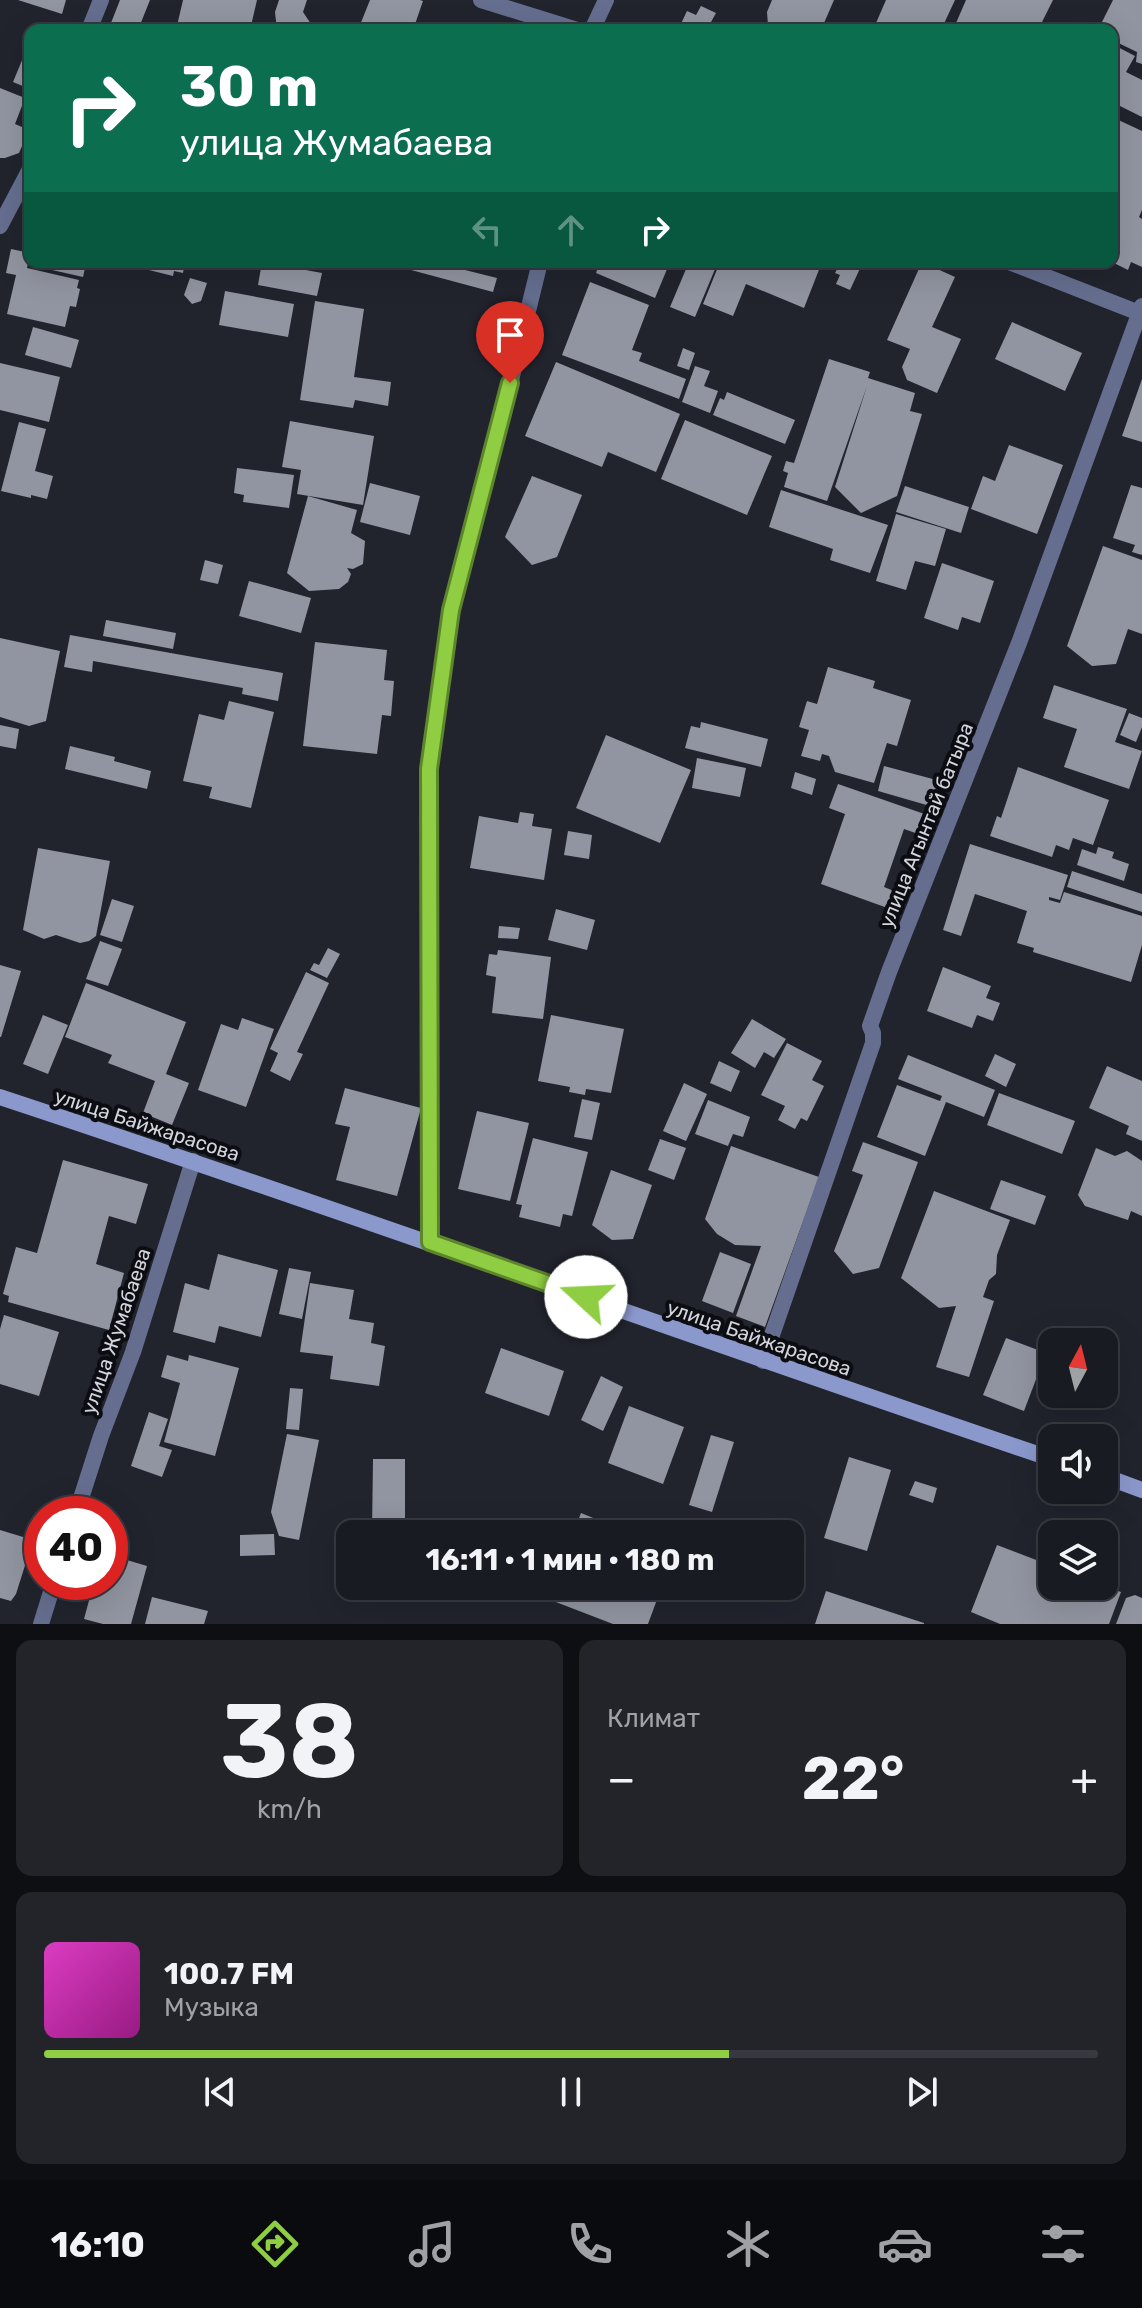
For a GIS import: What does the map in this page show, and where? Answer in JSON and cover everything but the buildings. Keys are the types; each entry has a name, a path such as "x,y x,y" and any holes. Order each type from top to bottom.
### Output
{"street":[{"path":"91,24 101,0"},
{"path":"481,0 558,24"},
{"path":"595,24 606,0"},
{"path":"0,226 24,180"},
{"path":"430,1242 429,769 451,610 539,268"},
{"path":"1025,268 1141,311"},
{"name":"улица Агынтай батыра","path":"763,1361 873,1043 870,1026 1024,628 1141,311"},
{"name":"улица Байжарасова","path":"0,1097 430,1242 763,1361 1038,1454"},
{"name":"улица Жумабаева","path":"82,1496 133,1352 193,1161"},
{"path":"1118,1481 1142,1490"},
{"path":"41,1624 48,1600"}],"route":[{"path":"510,383 451,610 429,769 430,1242 586,1297"}]}
